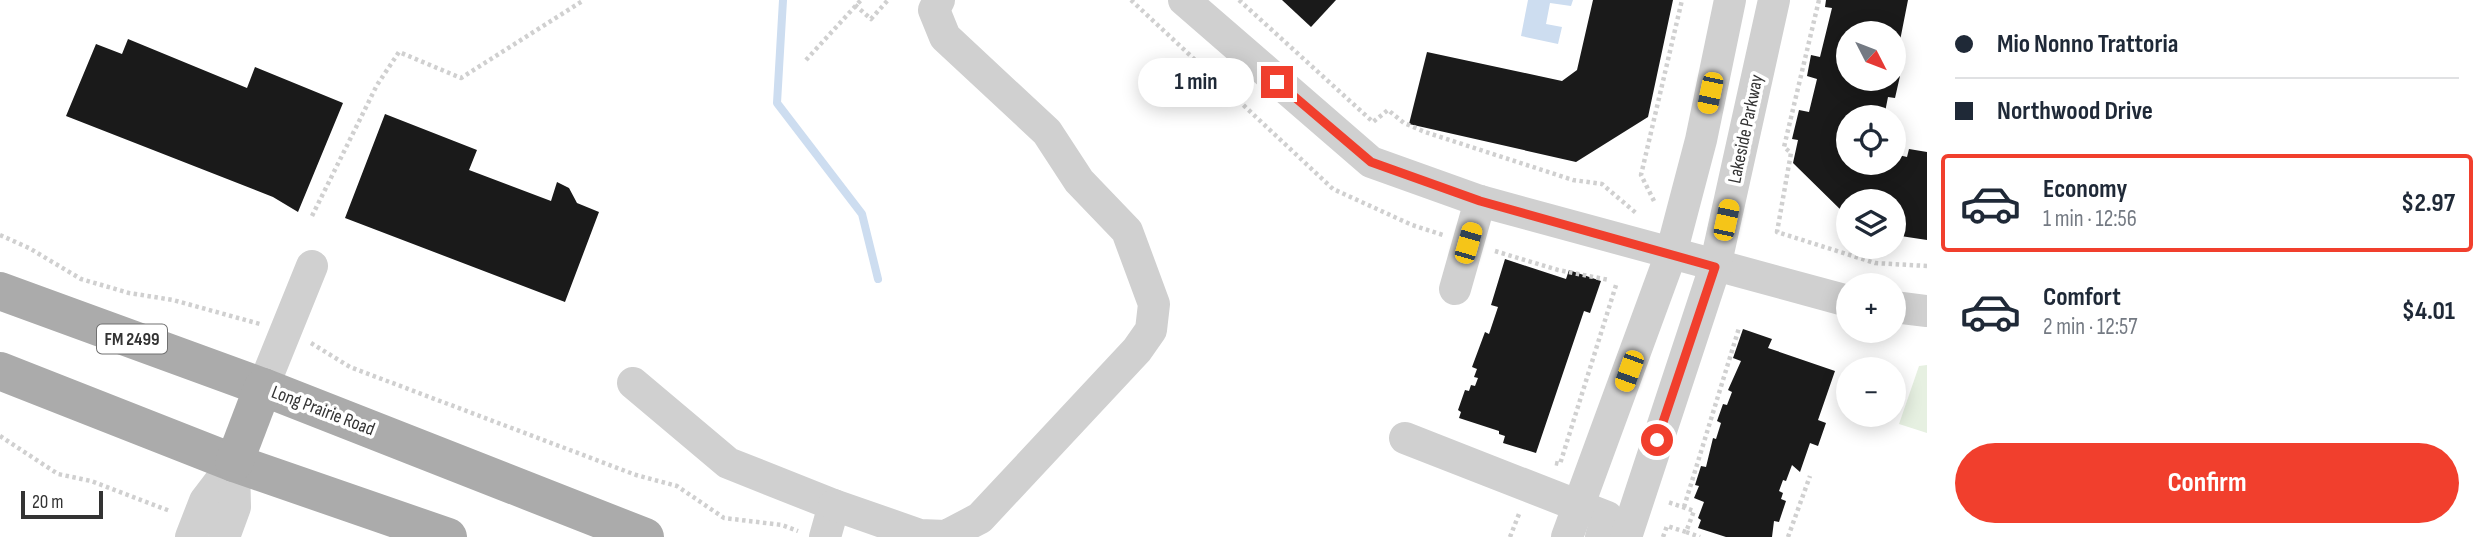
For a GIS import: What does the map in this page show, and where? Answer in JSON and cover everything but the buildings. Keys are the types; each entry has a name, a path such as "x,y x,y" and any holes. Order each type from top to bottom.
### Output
{"main road":[{"name":"Long Prairie Road","path":"0,291 263,387 645,537"},
{"path":"0,371 234,463 448,537"},
{"path":"234,463 263,387"}],"street":[{"path":"633,383 728,463 834,505 920,535 946,536 980,518 1137,350 1151,330 1154,304 1127,231 1079,181 1047,132 945,37 934,10 939,0"},
{"path":"1184,0 1371,162 1480,201 1836,298"},
{"path":"1567,537 1671,254 1701,140 1730,0"},
{"name":"Lakeside Parkway","path":"1626,537 1715,267 1774,0"},
{"path":"1455,289 1480,201"},
{"path":"263,387 312,266"},
{"path":"1906,308 1927,311"},
{"path":"1405,438 1607,517 1601,537"},
{"path":"195,529 205,501 234,463"},
{"path":"225,537 235,507 234,463"},
{"path":"816,535 834,505"}],"path":[{"path":"313,216 377,85 399,52 461,78 584,0"},
{"path":"806,60 861,0"},
{"path":"855,5 871,19 888,0"},
{"path":"1238,0 1373,122 1388,110 1404,123 1425,132 1573,180 1602,184 1637,213"},
{"path":"1655,202 1641,175 1682,0"},
{"path":"1819,0 1784,146 1791,153 1777,232 1875,263 1927,266"},
{"path":"0,235 29,248 81,279 173,300 317,345 350,367 635,475 677,486 724,518 782,525 816,535"},
{"path":"1510,537 1541,458 1559,464 1617,282"},
{"path":"1685,507 1739,327"},
{"path":"0,436 58,474 91,481 195,529"},
{"path":"1787,537 1810,476"},
{"path":"1664,500 1694,510 1686,533"},
{"path":"1663,537 1667,526 1700,537"}],"green space":[{"path":"1927,365 1927,433 1906,426 1906,404 1919,366"}],"water":[{"path":"1528,0 1573,0 1571,6 1550,3 1546,24 1562,27 1558,44 1521,36"}],"waterway":[{"path":"783,0 777,103 862,214 878,279"}],"route":[{"path":"1277,82 1371,162 1480,201 1715,267 1657,440"}]}
